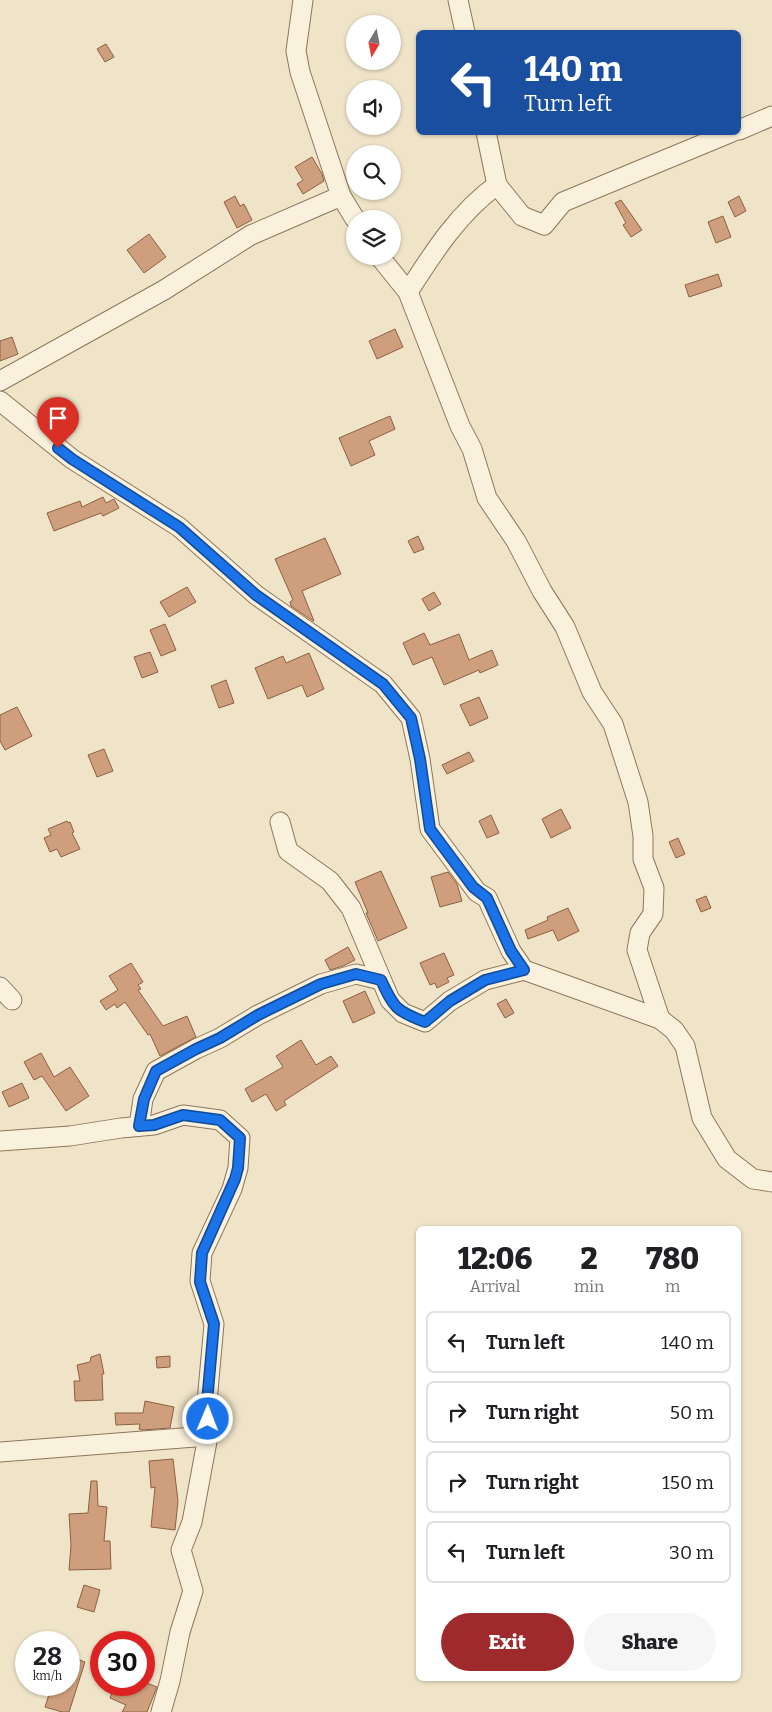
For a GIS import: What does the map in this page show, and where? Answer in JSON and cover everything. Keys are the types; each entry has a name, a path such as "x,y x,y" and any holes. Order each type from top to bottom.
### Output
{"street":[{"path":"303,0 296,51 300,72 341,196 350,210"},
{"path":"458,0 465,30"},
{"path":"741,129 772,116"},
{"path":"487,135 497,185 522,216 544,225 563,202 725,135"},
{"path":"408,292 432,254 456,224 487,192 497,185"},
{"path":"0,381 164,290 251,235 341,196"},
{"path":"386,265 408,292 460,426 472,448 487,498 516,540 542,591 565,627 592,692 612,724 620,746 638,802 643,859 654,888 653,914 640,933 637,950 660,1019"},
{"path":"0,401 72,459 179,527 256,595 383,684 411,718 420,759 430,829 473,887 487,898 511,951 524,970"},
{"path":"280,822 288,851 330,881 351,908 390,1000 403,1013 425,1022 450,1001 485,980 524,970 660,1019 674,1030 685,1046 702,1118 727,1159 753,1179 772,1182"},
{"path":"139,1126 144,1099 156,1071 220,1038 258,1015 321,984 356,974 381,980"},
{"path":"0,1141 70,1136 154,1125 183,1115 220,1120 240,1138 238,1168 234,1182 202,1253 200,1282 214,1324 207,1402 208,1436 192,1522 181,1550 194,1591 180,1632 170,1681 161,1712"},
{"path":"0,1452 208,1436"}],"building":[{"path":"106,44 114,57 105,62 97,49"},
{"path":"312,157 324,181 303,194 297,184 303,180 295,167"},
{"path":"235,196 240,206 244,204 252,220 237,228 224,202"},
{"path":"739,196 746,211 735,217 728,202"},
{"path":"621,200 642,230 631,237 623,225 626,223 615,203"},
{"path":"723,216 731,237 716,243 708,222"},
{"path":"149,234 166,257 144,273 127,250"},
{"path":"718,274 722,286 689,297 685,285"},
{"path":"395,329 403,347 377,359 369,341"},
{"path":"12,337 18,354 0,361 0,341"},
{"path":"390,416 395,429 369,441 375,455 351,466 339,438"},
{"path":"103,497 106,503 114,499 119,508 103,516 101,513 54,531 47,513 80,501 82,507"},
{"path":"418,536 424,549 414,553 408,541"},
{"path":"325,538 341,574 302,591 313,621 291,606 290,602 293,600 275,559"},
{"path":"187,587 196,602 169,617 160,602"},
{"path":"434,592 441,604 429,611 422,599"},
{"path":"165,624 176,650 161,656 150,630"},
{"path":"424,633 430,645 459,634 469,660 492,650 498,665 480,673 479,670 444,685 432,657 413,665 403,643"},
{"path":"150,652 158,672 142,678 134,657"},
{"path":"309,653 324,689 307,697 302,685 268,699 255,668 283,656 286,663"},
{"path":"226,680 234,703 219,708 211,686"},
{"path":"479,697 488,718 470,726 460,705"},
{"path":"17,707 32,736 5,750 0,741 0,715"},
{"path":"104,749 113,771 97,777 88,755"},
{"path":"469,752 474,761 447,774 442,765"},
{"path":"561,809 571,828 551,838 542,819"},
{"path":"491,815 499,833 487,838 479,821"},
{"path":"67,821 68,823 70,822 74,832 72,833 80,849 61,857 57,849 50,852 44,838 51,835 48,829"},
{"path":"678,838 685,854 676,858 669,842"},
{"path":"381,871 407,928 378,941 355,882"},
{"path":"448,872 457,884 462,901 440,907 431,877"},
{"path":"706,896 711,908 701,912 696,900"},
{"path":"568,908 579,931 558,941 553,930 528,939 525,930 548,920 547,917"},
{"path":"348,947 355,960 330,970 325,960"},
{"path":"444,953 454,975 447,978 449,982 437,988 435,983 430,985 420,963"},
{"path":"131,963 143,982 138,985 141,989 138,990 163,1026 187,1016 196,1037 160,1056 150,1034 148,1035 125,1002 117,1008 115,1004 106,1010 100,1001 118,990 109,976"},
{"path":"365,991 375,1013 353,1023 343,1001"},
{"path":"506,999 514,1013 505,1018 497,1004"},
{"path":"301,1040 316,1065 331,1056 338,1066 284,1101 286,1105 276,1111 266,1094 252,1102 245,1089 283,1067 276,1056"},
{"path":"41,1053 54,1077 70,1067 89,1096 66,1111 42,1076 34,1080 24,1062"},
{"path":"22,1083 29,1098 9,1107 2,1092"},
{"path":"100,1354 104,1374 102,1374 103,1400 75,1401 74,1381 80,1381 77,1365 90,1362 91,1357"},
{"path":"170,1356 170,1367 157,1368 156,1357"},
{"path":"145,1401 174,1407 170,1428 142,1430 139,1429 140,1424 116,1425 115,1413 143,1413"},
{"path":"173,1459 178,1501 175,1530 151,1527 155,1487 151,1488 149,1461"},
{"path":"91,1481 97,1481 98,1506 107,1507 104,1541 110,1541 111,1569 69,1570 71,1545 69,1514 88,1513"},
{"path":"84,1585 100,1590 94,1612 77,1607"},
{"path":"80,1660 85,1662 80,1678"},
{"path":"48,1696 74,1696 69,1712 45,1707"},
{"path":"111,1696 153,1696 147,1712 122,1712 126,1705 110,1698"}],"route":[{"path":"58,448 72,459 179,527 256,595 383,684 411,718 420,759 430,829 473,887 487,898 511,951 524,970 485,980 450,1001 425,1022 403,1013 390,1000 381,980 356,974 321,984 258,1015 220,1038 156,1071 144,1099 139,1126 154,1125 183,1115 220,1120 240,1138 238,1168 232,1189 202,1253 200,1282 214,1324 207,1402 208,1419"}]}
